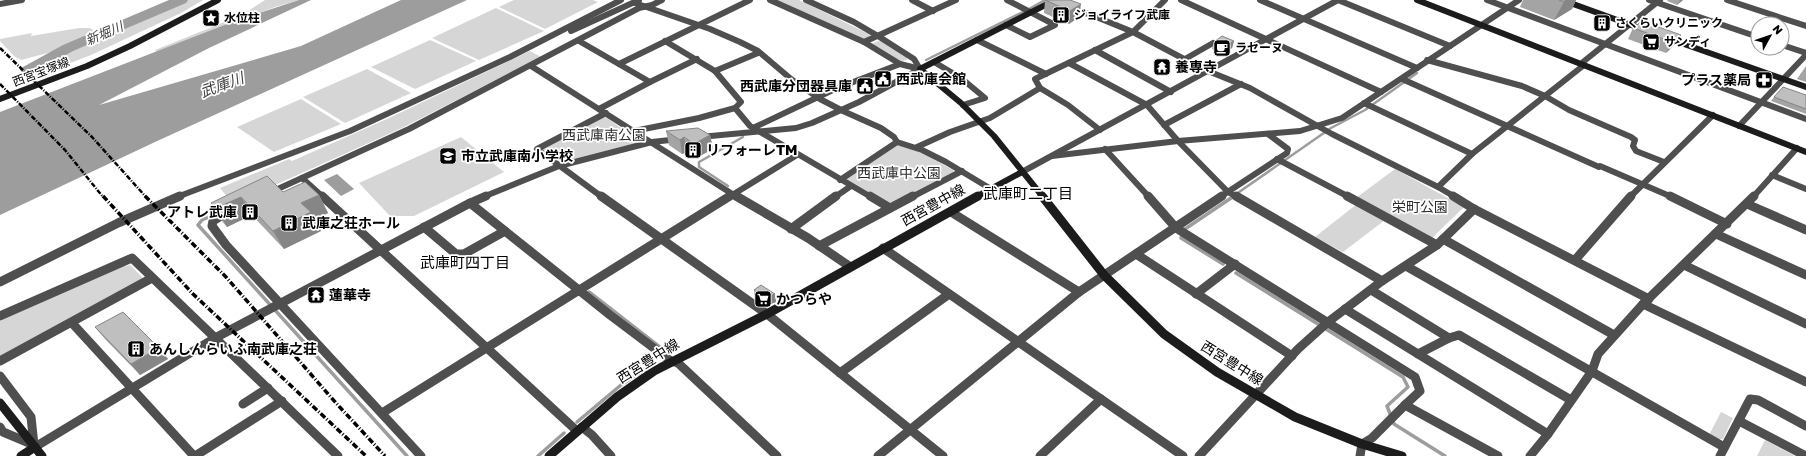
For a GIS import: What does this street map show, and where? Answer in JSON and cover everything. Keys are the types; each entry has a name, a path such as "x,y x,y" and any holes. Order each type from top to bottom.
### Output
{"main road":[{"name":"西宮宝塚線","path":"0,99 42,84 130,46 218,0"},
{"path":"1417,0 1806,152"},
{"path":"1562,0 1651,32"},
{"path":"1022,172 994,136 963,105 920,69 1053,1"},
{"path":"1659,35 1806,87"},
{"name":"西宮豊中線","path":"549,456 629,388 671,361 767,314 849,266 951,212 1022,172 1104,275 1156,327 1172,340 1217,372 1295,417 1362,444 1402,456"},
{"path":"0,403 42,456"},
{"path":"21,456 35,446"}],"street":[{"path":"0,4 22,0"},
{"path":"198,10 208,0"},
{"path":"510,57 621,0"},
{"path":"260,197 409,129 579,41 639,8 662,0"},
{"path":"619,64 750,0"},
{"path":"770,0 864,42 900,64 920,69"},
{"path":"806,0 854,22 878,36 914,59 920,69"},
{"path":"912,0 932,10"},
{"path":"864,42 956,0"},
{"path":"1006,25 1030,37 1055,24 1007,0"},
{"path":"1100,130 1068,105 1040,88 1035,79 1132,32 1165,0"},
{"path":"1181,0 1381,92"},
{"path":"1260,0 1417,68"},
{"path":"1022,172 1338,0 1450,46"},
{"path":"1487,0 1806,119"},
{"path":"1052,156 1178,141 1300,131 1342,118 1519,0"},
{"path":"1650,0 1659,1 1750,34"},
{"path":"1727,0 1806,26"},
{"path":"1053,1 1132,32 1203,69 1241,84 1283,105 1318,126 1438,187 1474,209 1575,260 1646,301 1806,382"},
{"path":"1438,187 1472,154 1584,65 1583,62 1659,1"},
{"path":"0,282 118,222 163,202 350,131 510,57 637,2 645,7 736,40 756,50 786,75 818,96 842,110 881,128 895,137 897,142"},
{"path":"977,40 1046,74"},
{"path":"579,41 650,82"},
{"path":"634,131 700,118 735,108 741,102 715,71 665,41"},
{"path":"1185,59 1213,44"},
{"path":"1739,126 1806,54 1790,48"},
{"path":"1095,50 1171,92"},
{"path":"715,71 758,53"},
{"path":"599,109 650,82 697,60"},
{"path":"1427,60 1497,78 1544,96 1570,110 1631,136 1635,140 1633,146 1636,151 1664,162"},
{"path":"934,62 961,78 985,98 963,105"},
{"path":"1068,63 1147,105 1178,141 1232,195 1382,281"},
{"path":"755,130 818,96 900,64"},
{"path":"531,66 849,266"},
{"path":"35,446 215,338 470,203 559,166 652,142 755,130 801,127 842,110 920,69"},
{"path":"1402,79 1508,125 1599,167 1600,166 1643,184 1727,224"},
{"path":"1164,126 1241,84"},
{"path":"917,147 950,132 990,118 1040,88"},
{"path":"1364,103 1472,154"},
{"path":"735,108 755,130 797,156 890,208"},
{"path":"606,113 537,149 661,240 767,314 943,456"},
{"path":"1575,260 1603,225 1664,162 1713,115"},
{"path":"878,456 1079,292 1176,228 1232,195 1281,162 1288,149 1268,134"},
{"path":"840,180 897,142 917,147 962,171 991,189"},
{"path":"1530,456 1548,434 1592,371 1598,354 1614,335 1646,301 1747,204 1797,148"},
{"path":"1105,149 1176,228 1415,377 1420,392 1391,418 1372,438 1362,444 1360,456"},
{"path":"382,413 733,194 797,156"},
{"path":"1281,162 1440,242 1614,335"},
{"path":"819,246 962,171"},
{"path":"1772,175 1806,189"},
{"path":"302,178 487,348 579,429 592,435 611,456"},
{"path":"791,229 851,186"},
{"path":"470,203 579,291 671,361 678,364 777,456"},
{"path":"1747,204 1806,230"},
{"path":"239,207 218,216 213,221 212,226 275,306 382,413 421,456"},
{"path":"1199,456 1292,356 1328,322 1382,281 1440,242 1474,209"},
{"path":"951,212 1079,292"},
{"path":"424,227 456,254 464,254 505,231"},
{"path":"1716,234 1806,274"},
{"path":"883,248 1183,456"},
{"path":"1136,254 1292,356"},
{"path":"0,316 132,258 338,456"},
{"path":"1196,294 1235,264"},
{"path":"1684,265 1806,324"},
{"path":"1406,266 1592,371 1722,452 1750,399 1758,400 1806,426"},
{"path":"0,361 152,278"},
{"path":"1371,290 1449,338"},
{"path":"840,373 949,294"},
{"path":"1345,309 1548,434"},
{"path":"72,323 194,456 282,401"},
{"path":"1418,354 1458,335 1571,400"},
{"path":"0,376 31,417 35,446"},
{"path":"243,404 268,388"},
{"path":"1040,456 1101,399"},
{"path":"1405,405 1498,456"},
{"path":"1739,421 1806,456"},
{"path":"0,427 3,432 35,446"}],"green space":[{"path":"182,0 203,0 181,13 91,55 32,78 27,72"},
{"path":"265,0 299,0 275,7 157,52 155,50 242,15"},
{"path":"514,0 593,0 598,2 545,29 499,7"},
{"path":"775,0 799,0 869,34 870,36 865,39 861,39"},
{"path":"496,8 544,31 479,60 432,38"},
{"path":"79,28 90,28 97,33 55,51 21,60 14,56 0,41 0,39 32,33 31,36"},
{"path":"430,40 476,61 415,89 371,67"},
{"path":"882,41 907,58 907,60 899,60 872,44"},
{"path":"530,51 541,57 402,128 233,204 220,188 289,159 292,161 387,119"},
{"path":"367,69 411,93 345,123 303,97"},
{"path":"301,99 341,124 274,152 237,127"},
{"name":"西武庫南公園","path":"603,117 607,118 639,141 637,143 561,162 542,149"},
{"path":"461,137 504,172 414,216 390,216 359,183"},
{"name":"西武庫中公園","path":"895,145 909,148 925,155 953,170 954,173 893,205 847,181 847,178"},
{"name":"栄町公園","path":"1395,169 1464,207 1432,238 1356,198"},
{"path":"1357,204 1385,220 1343,252 1315,237"},
{"path":"130,265 144,279 0,358 0,320 121,267"},
{"path":"1721,412 1733,418 1723,439 1717,439 1709,435"},
{"path":"1765,440 1795,456 1757,456"}],"water":[{"name":"武庫川","path":"299,0 311,0 209,48 99,105 301,46 401,0 467,0 155,142 0,215 0,112 235,21"},
{"path":"337,174 354,189 341,196 324,180"}],"building":[{"path":"1045,0 1070,0 1081,4 1070,11"},
{"path":"1642,21 1681,35 1672,42 1633,28"},
{"path":"1222,36 1234,41 1223,47 1214,42"},
{"path":"1783,87 1806,95 1806,109 1774,97"},
{"path":"698,128 710,135 694,144 684,137 680,140 666,131"},
{"path":"267,176 283,192 305,182 319,195 301,203 311,212 273,231 241,197 216,208 211,203"},
{"path":"761,285 775,294 764,298 754,290"},
{"name":"あんしんらいふ南武庫之荘","path":"123,312 159,348 131,364 95,327"}],"waterway":[{"name":"新堀川","path":"28,70 68,48 181,0"},
{"path":"1029,9 1045,0"},
{"path":"926,60 1025,11"},
{"path":"1232,197 1331,128 1365,110 1417,73"},
{"path":"728,186 699,167 699,162 743,137"},
{"path":"1185,229 1234,196"},
{"path":"220,212 202,220 198,225 407,456"},
{"path":"1182,236 1181,238 1223,264"},
{"path":"1236,273 1403,377 1408,387 1387,406 1394,424 1445,456"},
{"path":"589,292 661,348 660,351"},
{"path":"577,422 621,385 654,363"},
{"path":"538,456 564,433"}],"railway":[{"path":"0,48 92,137 146,197"},
{"path":"0,84 65,150 103,197"},
{"path":"103,196 193,294 366,456"},
{"path":"146,197 226,277 336,403 385,456"}],"place":[{"name":"ジョイライフ武庫","path":"1061,15"},
{"name":"水位柱","path":"211,18"},
{"name":"さくらいクリニック","path":"1602,23"},
{"name":"サンディ","path":"1651,42"},
{"name":"ラセーヌ","path":"1222,48"},
{"name":"養専寺","path":"1162,67"},
{"name":"西武庫会館","path":"883,79"},
{"name":"プラス薬局","path":"1764,80"},
{"name":"西武庫分団器具庫","path":"865,86"},
{"name":"リフォーレTM","path":"693,150"},
{"name":"市立武庫南小学校","path":"448,156"},
{"name":"アトレ武庫","path":"250,212"},
{"name":"武庫之荘ホール","path":"289,223"},
{"name":"蓮華寺","path":"316,295"},
{"name":"かつらや","path":"763,299"},
{"name":"あんしんらいふ南武庫之荘","path":"136,349"}],"district":[{"name":"武庫町二丁目","path":"1028,194"},
{"name":"武庫町四丁目","path":"465,263"}]}
